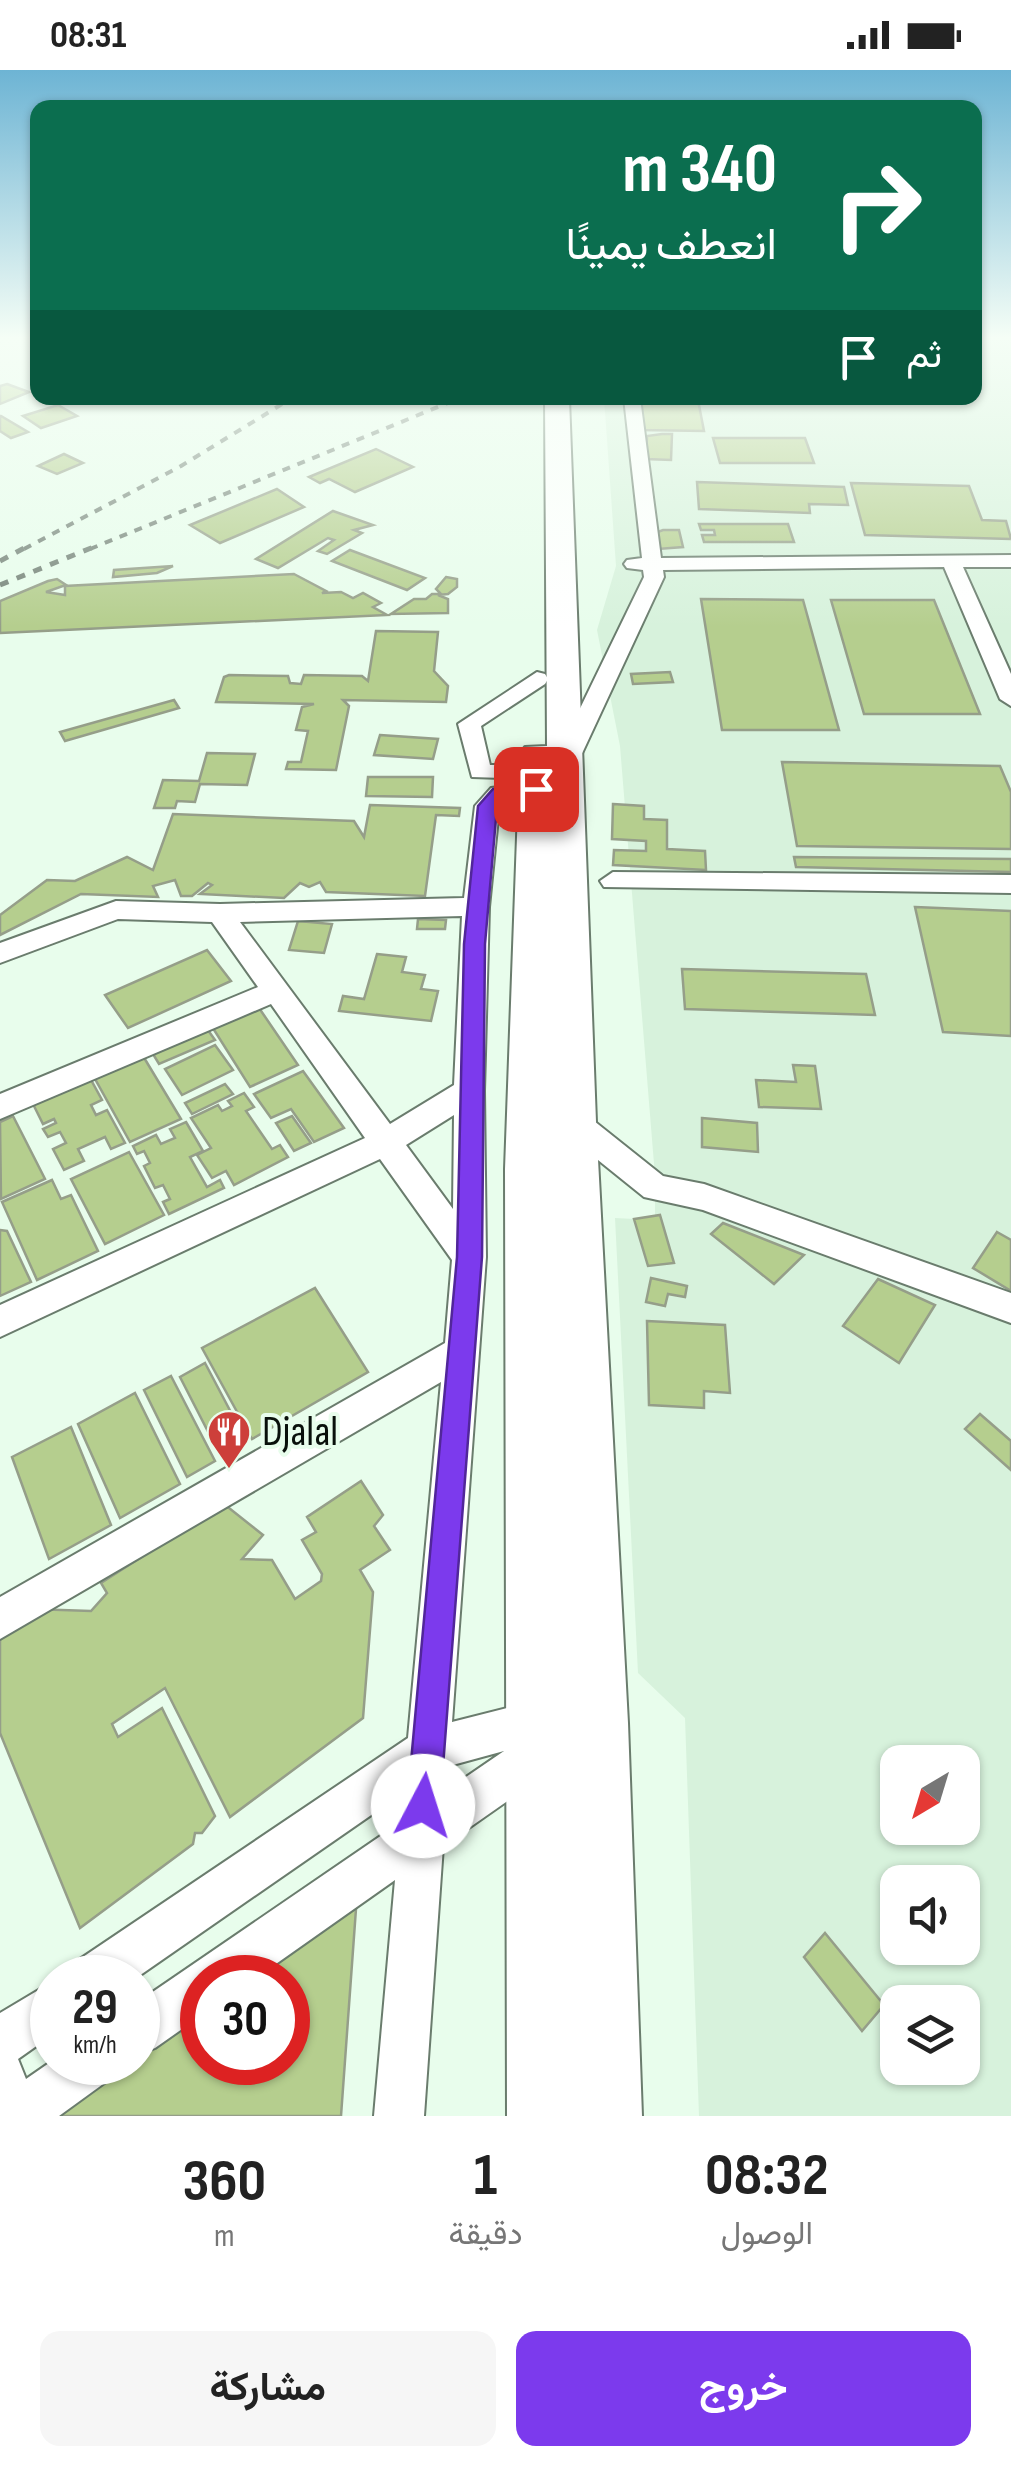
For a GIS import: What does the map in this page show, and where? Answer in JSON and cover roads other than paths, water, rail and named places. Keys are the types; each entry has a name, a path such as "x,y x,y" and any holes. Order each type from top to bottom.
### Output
{"highway":[{"path":"536,435 536,679 551,762 573,1122 596,1733 604,2116"},
{"path":"545,2116 529,1169 551,762 555,435"}],"street":[{"path":"551,762 643,570 620,435"},
{"path":"399,2116 469,1257 469,1092 476,907 488,806 500,793 551,762 643,570 634,435"},
{"path":"954,568 1011,561"},
{"path":"643,570 954,568 1011,574"},
{"path":"954,568 1011,699"},
{"path":"536,679 469,724 480,772 551,762"},
{"path":"613,881 1011,884"},
{"path":"0,953 116,910 220,913 476,907"},
{"path":"220,913 469,1257"},
{"path":"0,1107 276,990"},
{"path":"0,1322 388,1141 469,1092"},
{"path":"573,1122 655,1188 704,1197 1011,1308"},
{"path":"0,1619 461,1352"},
{"path":"128,1955 428,1750 596,1733"},
{"path":"248,1955 421,1834 539,1736"},
{"path":"0,2042 30,2021"},
{"path":"0,2076 14,2116 59,2085"}],"railway":[{"path":"24,549 231,435"},
{"path":"90,549 368,435"},
{"path":"0,561 28,546"},
{"path":"0,585 96,546"}],"place":[{"name":"Djalal","path":"229,1470"}]}
